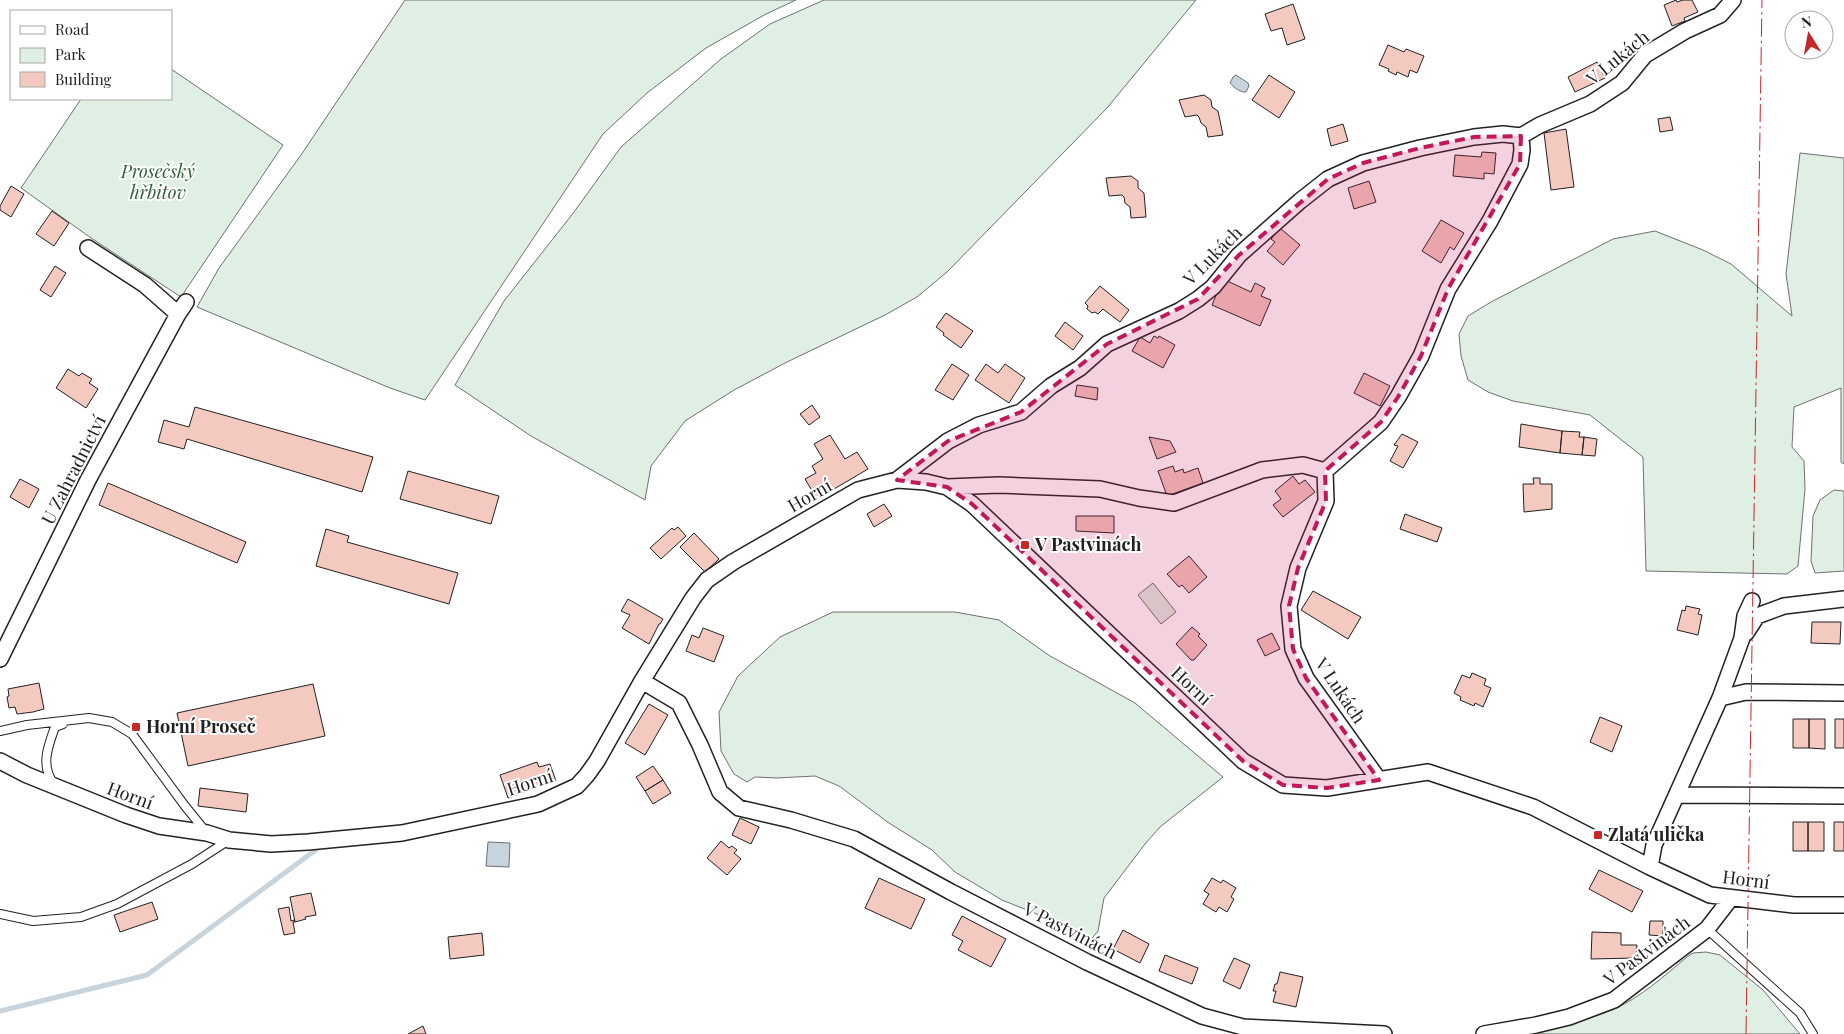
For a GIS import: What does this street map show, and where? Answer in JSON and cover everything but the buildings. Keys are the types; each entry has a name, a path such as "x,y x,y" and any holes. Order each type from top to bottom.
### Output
{"street":[{"name":"V Lukách","path":"897,480 948,441 979,426 1021,412 1051,386 1080,368 1107,344 1179,311 1198,299 1213,287 1238,255 1328,179 1363,163 1420,148 1474,136 1503,134 1521,136 1540,125 1590,104 1622,83 1644,55 1685,31 1720,15 1733,0"},
{"path":"947,487 999,485 1100,489 1139,498 1174,503 1262,470 1303,465 1325,471 1381,422 1398,397 1420,356 1448,289 1490,221 1520,164 1521,136"},
{"name":"U Zahradnictví","path":"0,659 88,480 182,308 88,248"},
{"name":"V Lukách","path":"1325,471 1326,501 1298,568 1289,606 1293,649 1306,678 1380,780"},
{"name":"Horní","path":"0,761 27,776 159,826 207,833 229,840 271,844 402,833 538,804 577,786 587,775 692,598 707,580 732,562 858,490 897,480 926,482 947,487 972,504 1243,761 1283,785 1327,788 1428,772 1533,807 1650,867 1710,895 1794,905 1844,905"},
{"path":"1742,638 1757,616 1784,606 1844,599"},
{"path":"1650,867 1654,845 1720,698 1742,638 1745,616 1752,601"},
{"name":"V Pastvinách","path":"642,681 679,703 700,745 720,792 739,808 791,820 854,839 951,892 1087,962 1202,1016 1243,1027 1384,1034"},
{"path":"1720,698 1746,692 1844,693"},
{"path":"1678,795 1844,796"},
{"name":"V Pastvinách","path":"1484,1034 1569,1017 1614,1000 1707,929 1731,898"}],"lane":[{"path":"0,731 27,725 89,718 112,722 132,734 184,806 207,833"},
{"path":"57,788 50,779 45,762 55,727 71,720"},
{"path":"0,914 32,921 81,917 117,904 192,864 229,840"},
{"path":"1707,929 1800,1014 1813,1034"}],"highlighted area":[{"path":"1521,136 1520,164 1448,289 1421,356 1398,397 1381,422 1325,471 1326,501 1298,568 1289,606 1293,649 1306,678 1379,780 1327,788 1283,785 1243,761 972,504 947,487 897,480 948,441 1021,412 1107,344 1198,299 1239,255 1328,179 1363,163 1420,148 1474,137"}],"green space":[{"path":"405,0 796,0 766,14 706,48 647,93 603,134 425,400 390,388 197,307 219,268 301,155"},
{"path":"824,0 1196,0 1107,108 947,272 917,297 885,315 787,362 734,390 685,421 651,466 645,500 531,436 455,385 504,301 574,212 621,147 721,59 770,24"},
{"name":"Prosečský hřbitov","path":"172,70 283,145 181,297 91,238 21,188 80,100 172,100"},
{"path":"1800,153 1844,158 1844,464 1841,462 1841,388 1794,407 1792,447 1804,461 1805,489 1798,566 1787,574 1646,571 1643,457 1590,415 1513,401 1488,392 1468,380 1461,356 1459,334 1468,316 1491,302 1613,239 1655,231 1703,250 1731,264 1792,316 1786,274"},
{"path":"1834,490 1844,491 1844,571 1815,573 1811,561 1813,516 1820,500"},
{"path":"1153,583 1176,612 1161,624 1138,595"},
{"path":"833,612 955,612 999,620 1050,656 1135,703 1223,777 1160,827 1145,844 1104,898 1098,931 1089,942 1081,943 1037,914 1002,900 955,872 932,850 889,823 839,786 815,776 755,777 747,782 734,774 721,751 719,712 738,676 780,637"},
{"path":"1706,952 1720,955 1763,990 1800,1034 1522,1034 1579,1021 1612,1010 1642,993 1693,953"}],"shaded area":[{"path":"1236,75 1248,83 1249,86 1246,92 1242,92 1230,83"},
{"path":"488,842 510,843 509,867 486,866"}],"waterway":[{"path":"0,1011 147,975 321,846"}],"power":[{"path":"1746,1034 1762,0"}],"place":[{"name":"V Pastvinách","path":"1025,545"},
{"name":"Horní Proseč","path":"136,727"},
{"name":"Zlatá ulička","path":"1598,835"}]}
